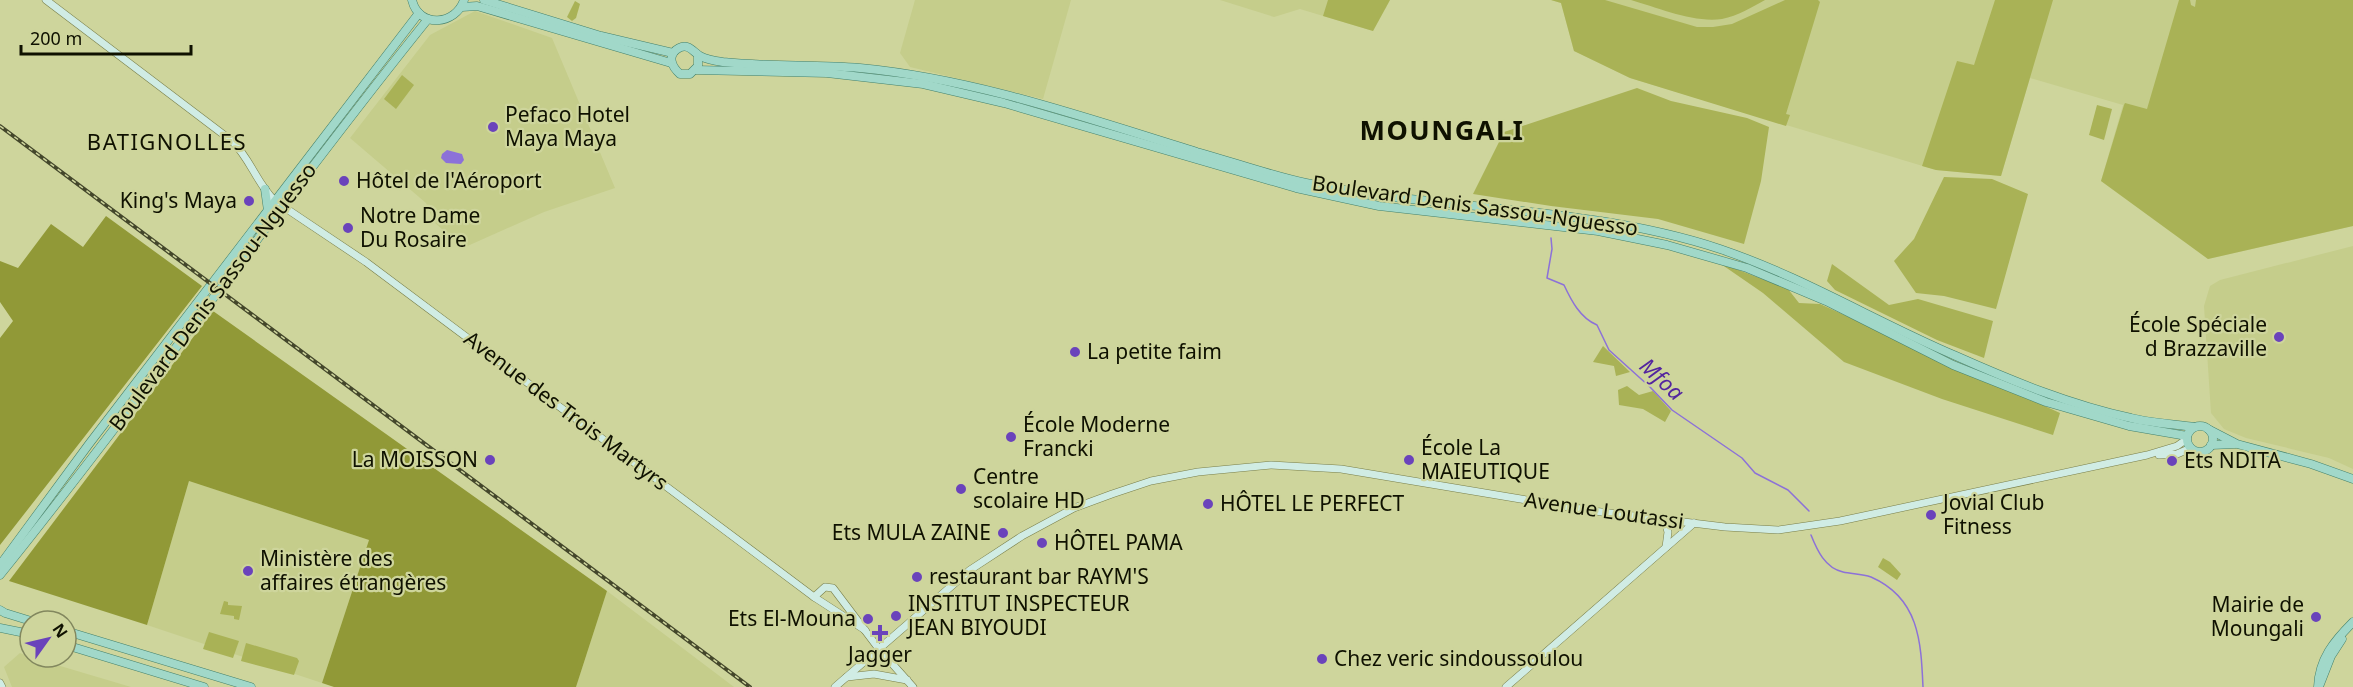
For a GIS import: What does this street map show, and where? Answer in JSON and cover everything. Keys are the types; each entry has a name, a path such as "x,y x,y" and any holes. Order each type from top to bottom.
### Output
{"main road":[{"name":"Avenue des Trois Martyrs","path":"46,0 232,141 242,152 263,186 280,201 395,282 814,597 866,630"},
{"path":"412,0 419,13 428,19 445,20 455,15 463,4 477,6 671,63"},
{"path":"484,0 601,36 673,53"},
{"name":"Boulevard Denis Sassou-Nguesso","path":"0,576 55,506 419,13"},
{"name":"Boulevard Denis Sassou-Nguesso","path":"0,565 89,444 268,211 280,201 428,19"},
{"path":"687,47 698,55 699,63 696,70 687,75 674,70 671,63 673,53 678,49 687,47"},
{"name":"Boulevard Denis Sassou-Nguesso","path":"698,55 720,62 825,65 945,80 1005,95 1300,182 1373,195 1598,221 1714,247 1750,259 1813,286 1953,355 2050,394 2133,419 2195,427"},
{"name":"Boulevard Denis Sassou-Nguesso","path":"696,70 827,73 940,87 1004,103 1296,188 1379,206 1598,231 1706,255 1747,268 1808,294 1953,365 2046,402 2129,426 2187,438"},
{"path":"263,186 268,211"},
{"path":"1808,294 1813,286"},
{"path":"2237,444 2211,445 2202,451 2191,448 2187,438 2195,427 2202,426 2237,444 2311,464 2353,479"},
{"path":"2208,429 2212,436 2211,445"},
{"name":"Avenue Loutassi","path":"835,687 970,570 1022,536 1074,508 1112,494 1151,482 1198,472 1271,465 1341,469 1593,511 1665,521 1768,530 1814,525 2147,455 2177,446 2187,438"},
{"name":"Avenue Loutassi","path":"2147,455 2177,454 2191,448"},
{"path":"1665,521 1668,532 1666,547"},
{"path":"1506,687 1694,523"},
{"name":"Avenue des Trois Martyrs","path":"814,597 825,587 833,588 879,649 913,687"},
{"path":"0,609 18,617"},
{"path":"2319,686 2319,672 2328,649 2353,622"},
{"path":"0,628 18,632"},
{"path":"2319,686 2334,650 2353,628"},
{"path":"78,636 251,687"},
{"path":"78,649 204,687"},
{"path":"846,677 874,674 907,680"}],"shaded area":[{"path":"915,0 1071,0 1043,99 910,67 900,53"},
{"path":"1220,0 1390,0 1373,31 1300,9 1274,17"},
{"path":"1328,0 1390,0 1373,31 1323,16"},
{"path":"1551,0 2353,0 2353,226 2208,259 2101,181 2123,105 2030,78 2001,176 1936,170 1630,78 1574,51 1561,3"},
{"path":"1551,0 1605,0 1697,27 1732,24 1785,0 1818,0 1820,2 1786,114 1790,115 1786,126 1630,78 1574,51 1561,3"},
{"path":"1631,0 1765,0 1734,16 1711,20 1676,14"},
{"path":"1995,0 2053,0 2001,176 1936,170 1922,166 1957,61 1974,65"},
{"path":"2179,0 2190,0 2191,5 2195,7 2196,0 2353,0 2353,226 2208,259 2101,181 2125,103 2147,109"},
{"path":"575,1 580,4 576,18 572,21 567,17"},
{"path":"475,11 552,38 615,188 544,212 463,248 434,222 426,203 350,138 430,35"},
{"path":"402,75 414,85 396,109 384,99"},
{"path":"1637,88 1671,101 1747,118 1769,127 1761,181 1744,244 1658,219 1473,194 1504,132"},
{"path":"2097,105 2112,109 2104,140 2089,135"},
{"path":"447,150 462,154 464,160 461,164 446,163 441,158"},
{"path":"1944,177 1992,179 2028,194 1996,309 1944,296 1916,293 1894,261 1914,239"},
{"path":"106,216 202,286 0,545 0,338 13,321 0,302 0,261 18,268 51,224 83,247"},
{"path":"2353,246 2353,469 2329,458 2246,438 2224,429 2211,413 2204,306 2210,286 2220,280"},
{"path":"1718,262 1788,289 1799,303 1820,304 2060,413 2053,435 1942,399 1844,362 1763,293"},
{"path":"1832,264 1889,305 1918,299 1993,321 1984,358 1937,340 1835,290 1827,281"},
{"path":"213,311 607,591 576,687 334,687 322,683 369,540 189,481 147,625 9,581"},
{"path":"1603,346 1630,372 1616,376 1614,366 1593,362"},
{"path":"1627,386 1639,395 1653,391 1671,411 1665,422 1643,409 1619,405 1618,390"},
{"path":"189,481 369,540 322,683 147,625"},
{"path":"1883,558 1901,574 1897,580 1878,567"},
{"path":"607,591 734,687 576,687"},
{"path":"224,601 228,602 228,605 242,606 239,620 234,619 234,616 220,614"},
{"path":"209,632 239,641 233,658 203,649"},
{"path":"246,643 297,658 299,661 294,675 241,661"},
{"path":"18,655 18,669 70,669 131,687 12,687 4,667"}],"waterway":[{"name":"Mfoa","path":"1551,238 1552,249 1547,278 1564,285 1581,313 1597,325 1609,350 1672,410 1742,458 1755,473 1788,490 1809,511"},
{"name":"Mfoa","path":"1811,535 1819,552 1831,567 1843,572 1871,577 1887,586 1908,609 1921,653 1923,687"}],"railway":[{"path":"0,126 750,687"}],"place":[{"name":"Pefaco Hotel Maya Maya","path":"493,127"},
{"name":"Hôtel de l'Aéroport","path":"344,181"},
{"name":"King's Maya","path":"249,201"},
{"name":"Notre Dame Du Rosaire","path":"348,228"},
{"name":"École Spéciale d Brazzaville","path":"2279,337"},
{"name":"La petite faim","path":"1075,352"},
{"name":"École Moderne Francki","path":"1011,437"},
{"name":"La MOISSON","path":"490,460"},
{"name":"École La MAIEUTIQUE","path":"1409,460"},
{"name":"Ets NDITA","path":"2172,461"},
{"name":"Centre scolaire HD","path":"961,489"},
{"name":"HÔTEL LE PERFECT","path":"1208,504"},
{"name":"Jovial Club Fitness","path":"1931,515"},
{"name":"Ets MULA ZAINE","path":"1003,533"},
{"name":"HÔTEL PAMA","path":"1042,543"},
{"name":"Ministère des affaires étrangères","path":"248,571"},
{"name":"restaurant bar RAYM'S","path":"917,577"},
{"name":"INSTITUT INSPECTEUR JEAN BIYOUDI","path":"896,616"},
{"name":"Mairie de Moungali","path":"2316,617"},
{"name":"Ets El-Mouna","path":"868,619"},
{"name":"Jagger","path":"880,633"},
{"name":"Chez veric sindoussoulou","path":"1322,659"}],"district":[{"name":"MOUNGALI","path":"1442,131"},
{"name":"BATIGNOLLES","path":"167,142"}]}
